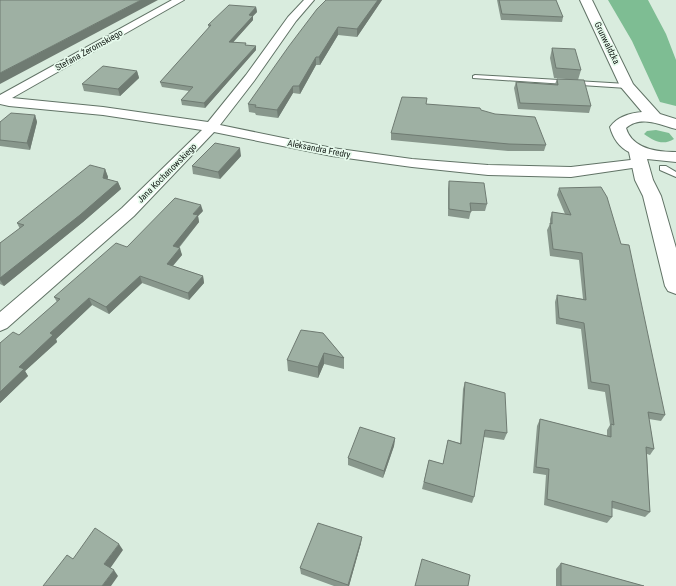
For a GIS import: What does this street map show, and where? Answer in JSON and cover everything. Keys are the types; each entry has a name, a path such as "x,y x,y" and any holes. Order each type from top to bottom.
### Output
{"main road":[{"name":"Grunwaldzka","path":"586,0 628,86 655,118"},
{"name":"Grunwaldzka","path":"628,86 633,118"},
{"path":"676,124 655,118 633,118 623,121 618,127 618,134 638,156 644,180 652,196 676,286"},
{"path":"638,156 670,164 652,196"}],"street":[{"name":"Stefana Żeromskiego","path":"1,100 179,0"},
{"name":"Jana Kochanowskiego","path":"0,323 128,212 212,127 250,78 284,30 309,0"},
{"name":"Aleksandra Fredry","path":"1,100 103,111 212,127 332,152 412,163 488,170 572,172 638,156"}],"lane":[{"path":"475,78 628,86"}],"green space":[{"path":"608,0 648,0 666,34 676,60 676,106 660,102 632,41"},
{"path":"656,130 669,133 674,139 666,142 659,142 644,134 647,131"}],"building":[{"path":"0,0 141,0 0,73"},
{"path":"326,0 378,0 357,29 338,27 319,57 316,57 299,86 293,86 277,110 255,107 256,105 248,104 289,46 317,9"},
{"path":"499,0 556,0 563,17 502,14"},
{"path":"229,5 256,7 249,15 253,16 229,42 246,43 245,45 256,46 204,103 181,100 193,87 160,82 211,25 208,25"},
{"path":"552,48 575,49 581,70 556,68"},
{"path":"103,66 137,71 118,89 82,84"},
{"path":"557,79 584,80 591,106 520,103 516,82 558,85"},
{"path":"402,97 427,98 426,104 480,108 481,110 495,114 535,117 546,145 509,144 391,133"},
{"path":"11,113 35,115 27,143 0,140 0,122"},
{"path":"215,143 240,148 218,172 192,166"},
{"path":"90,165 105,169 103,178 118,182 80,215 0,278 0,243 24,225 17,223"},
{"path":"449,181 484,183 487,204 470,203 471,212 449,209"},
{"path":"601,187 607,197 621,244 629,245 665,415 648,412 654,449 646,447 650,512 612,501 612,517 547,499 549,469 536,467 540,419 611,437 611,424 614,425 609,385 591,382 584,323 559,318 557,295 586,300 582,253 553,249 550,223 552,224 552,212 571,215 559,188"},
{"path":"175,198 201,205 193,214 198,215 173,246 180,248 167,264 203,276 188,293 140,276 106,307 89,298 50,333 53,335 19,367 24,369 0,392 0,343 13,332 19,335 60,299 54,297 116,243 127,247"},
{"path":"301,330 323,333 344,358 324,353 318,367 287,360"},
{"path":"465,382 505,393 507,433 485,430 474,497 424,482 429,460 443,464 448,440 461,444"},
{"path":"360,427 395,438 384,471 348,458"},
{"path":"318,523 362,537 348,585 300,568"},
{"path":"95,528 119,544 104,564 114,570 102,586 43,586 67,555 73,559"},
{"path":"422,559 470,575 468,586 415,586"},
{"path":"561,563 644,586 561,586"}]}
